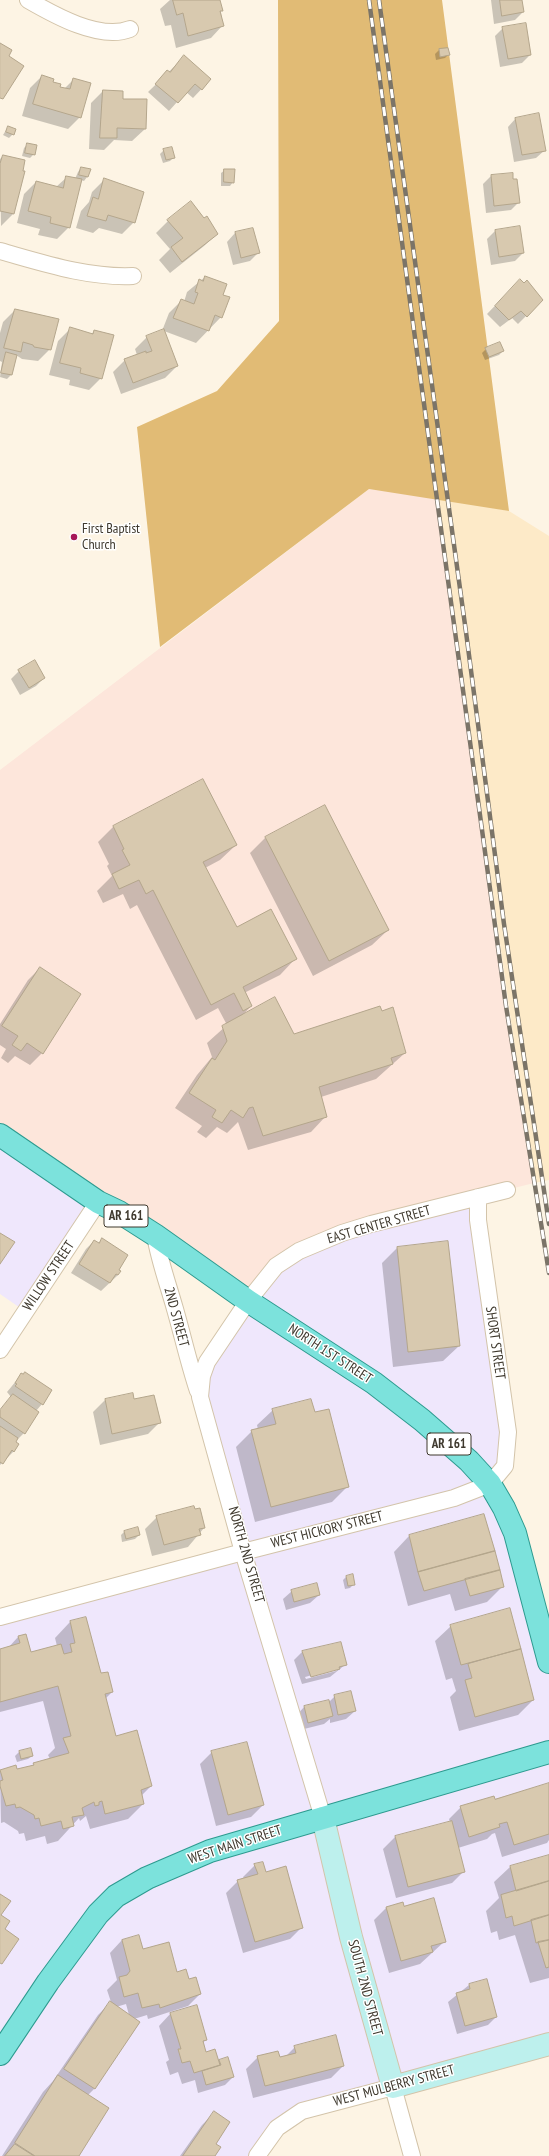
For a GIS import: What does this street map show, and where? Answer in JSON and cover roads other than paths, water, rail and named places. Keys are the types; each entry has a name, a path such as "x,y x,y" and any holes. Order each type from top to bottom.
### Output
{"main road":[{"name":"NORTH 1ST STREET","path":"0,1135 98,1202 119,1212 155,1235 248,1301 374,1383 422,1420 469,1461 490,1484 504,1508 515,1533 549,1662"},
{"name":"WEST MAIN STREET","path":"0,2054 48,1982 98,1914 116,1896 147,1878 198,1854 549,1752"}],"street":[{"path":"28,0 89,28 117,32 130,29"},
{"path":"0,251 89,274 111,277 133,276"},
{"name":"EAST CENTER STREET","path":"248,1301 276,1266 299,1251 371,1224 507,1190"},
{"name":"SHORT STREET","path":"478,1197 478,1220 508,1432 505,1466 490,1484"},
{"name":"WILLOW STREET","path":"0,1350 98,1202"},
{"name":"2ND STREET","path":"155,1235 158,1256 175,1310 187,1358 200,1397"},
{"name":"NORTH 2ND STREET","path":"248,1301 207,1362 202,1376 200,1397 243,1552 323,1818"},
{"name":"WEST HICKORY STREET","path":"0,1617 243,1552 454,1498 490,1484"},
{"name":"SOUTH 2ND STREET","path":"323,1818 351,1937 412,2156"},
{"name":"WEST MULBERRY STREET","path":"257,2156 277,2128 302,2110 549,2044"}],"railway":[{"path":"369,0 506,1006 549,1273"},
{"path":"379,0 466,632 504,924 549,1224"}],"place":[{"name":"First Baptist Church","path":"74,537"}]}
